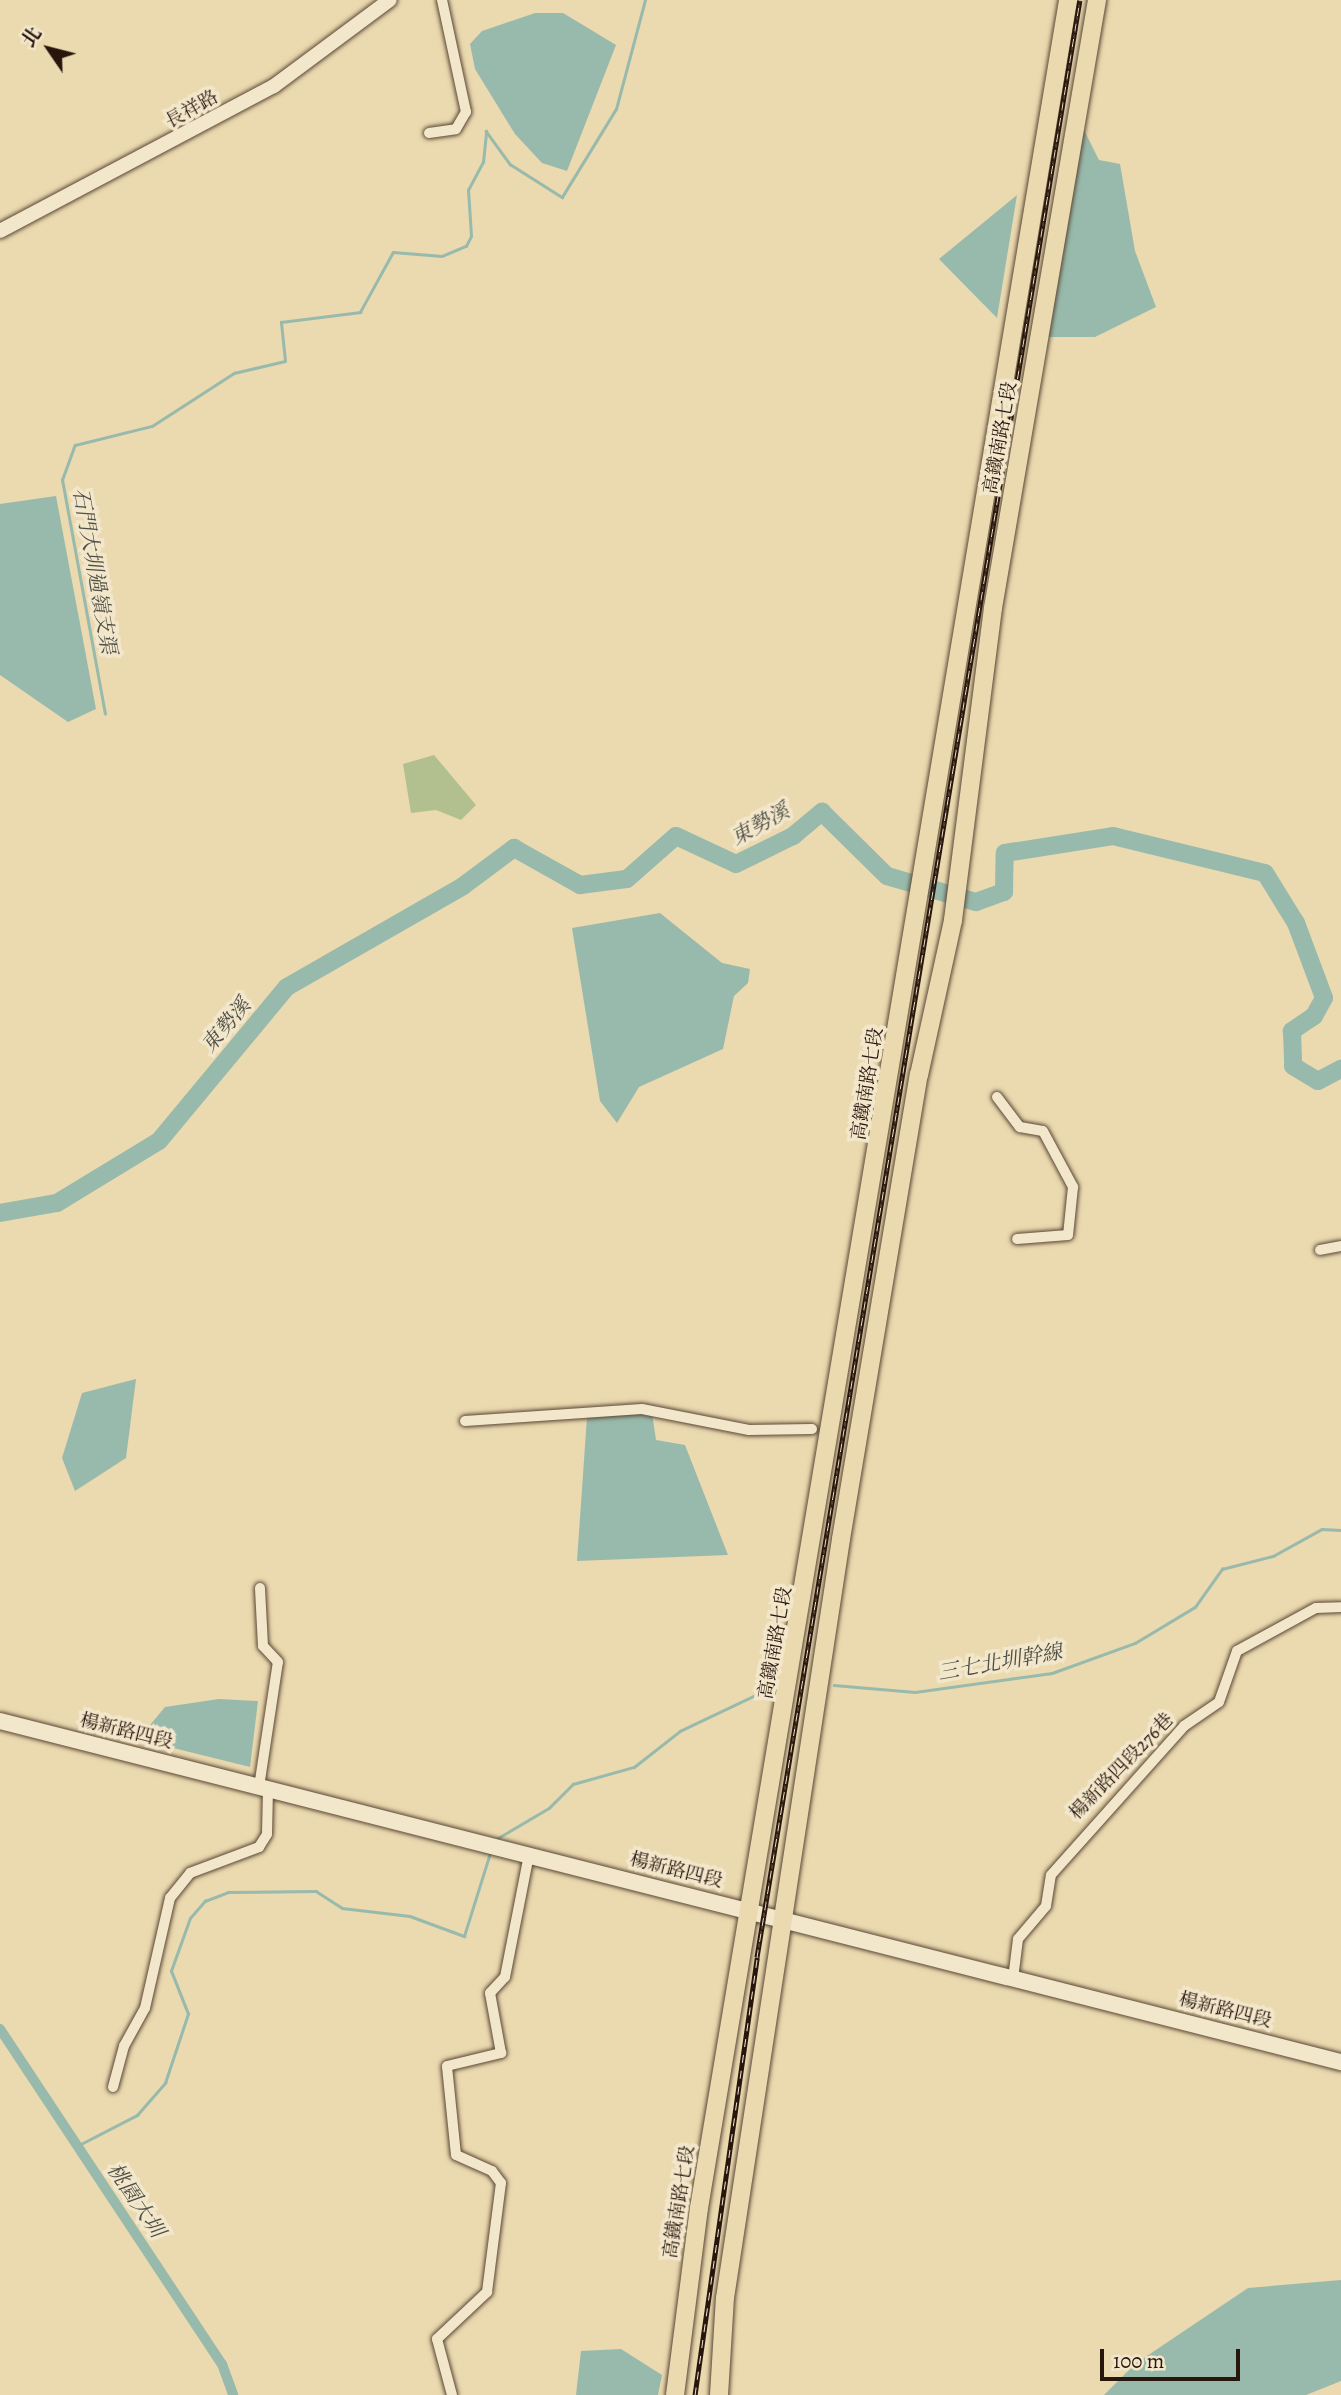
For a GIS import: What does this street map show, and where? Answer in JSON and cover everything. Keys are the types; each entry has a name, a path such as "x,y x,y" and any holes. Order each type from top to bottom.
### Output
{"main road":[{"name":"高鐵南路七段","path":"674,2395 900,963 916,897 1068,0"},
{"name":"高鐵南路七段","path":"786,1919 841,1539 959,885 993,608 1097,0"},
{"name":"楊新路四段","path":"0,1721 1341,2062"},
{"path":"719,2395 726,2290 786,1919"}],"street":[{"name":"長祥路","path":"0,231 274,86 390,0"},
{"path":"429,133 456,128 466,112 442,0"},
{"path":"998,1097 1020,1128 1043,1131 1073,1186 1068,1235 1017,1239"},
{"path":"1320,1250 1341,1247"},
{"path":"465,1420 642,1409 749,1430 813,1429"},
{"path":"113,2087 124,2046 145,2008 170,1898 190,1873 259,1847 267,1834 264,1788 278,1662 263,1646 260,1588"},
{"name":"楊新路四段276巷","path":"1013,1979 1018,1940 1046,1906 1051,1875 1184,1726 1219,1702 1237,1651 1316,1608 1341,1607"},
{"path":"452,2395 437,2339 487,2291 501,2183 492,2171 456,2155 447,2066 501,2053 489,1993 505,1978 529,1855"}],"green space":[{"path":"434,755 476,805 461,820 436,810 411,813 403,764"}],"shaded area":[{"path":"535,13 563,13 616,45 567,171 542,163 515,134 475,69 470,44 482,31"},
{"path":"1084,130 1099,160 1120,164 1135,251 1156,307 1095,337 1048,337"},
{"path":"1017,195 997,318 939,259"},
{"path":"56,496 96,709 68,722 0,675 0,504"},
{"path":"660,913 722,963 750,969 748,983 734,996 723,1049 639,1087 617,1123 600,1101 572,928"},
{"path":"136,1379 126,1458 75,1491 62,1458 82,1393"},
{"path":"652,1413 656,1440 685,1445 728,1555 577,1561 587,1417"},
{"path":"219,1699 258,1701 250,1767 149,1742 146,1730 165,1707"},
{"path":"1341,2280 1341,2381 1306,2395 1104,2395 1135,2364 1248,2288"},
{"path":"621,2349 662,2375 658,2395 576,2395 581,2351"}],"waterway":[{"name":"石門大圳過嶺支渠","path":"105,714 62,480 75,445 152,426 234,373 285,361 281,322 360,312 393,252 442,256 466,246 471,236 468,190 483,162 486,131 510,164 562,197 616,109 645,0"},
{"name":"東勢溪","path":"0,1213 57,1203 159,1141 287,987 463,886 514,848 580,885 627,879 676,836 736,864 793,836 822,812 887,876 976,902 1004,892 1005,853 1113,836 1265,873 1296,923 1324,998 1314,1016 1292,1031 1293,1066 1318,1081 1341,1069"},
{"name":"三七北圳幹線","path":"834,1685 915,1692 1052,1673 1135,1643 1195,1607 1222,1569 1273,1556 1322,1529 1341,1530"},
{"name":"三七北圳幹線","path":"498,1838 549,1808 573,1784 634,1767 680,1731 770,1688"},
{"name":"三七北圳幹線","path":"77,2146 137,2115 165,2083 188,2014 171,1971 190,1918 205,1901 228,1892 316,1891 342,1908 410,1916 464,1936 490,1853"},
{"name":"桃園大圳","path":"0,2029 222,2364 233,2395"}],"railway":[{"path":"695,2395 757,1957 1080,0"}]}
